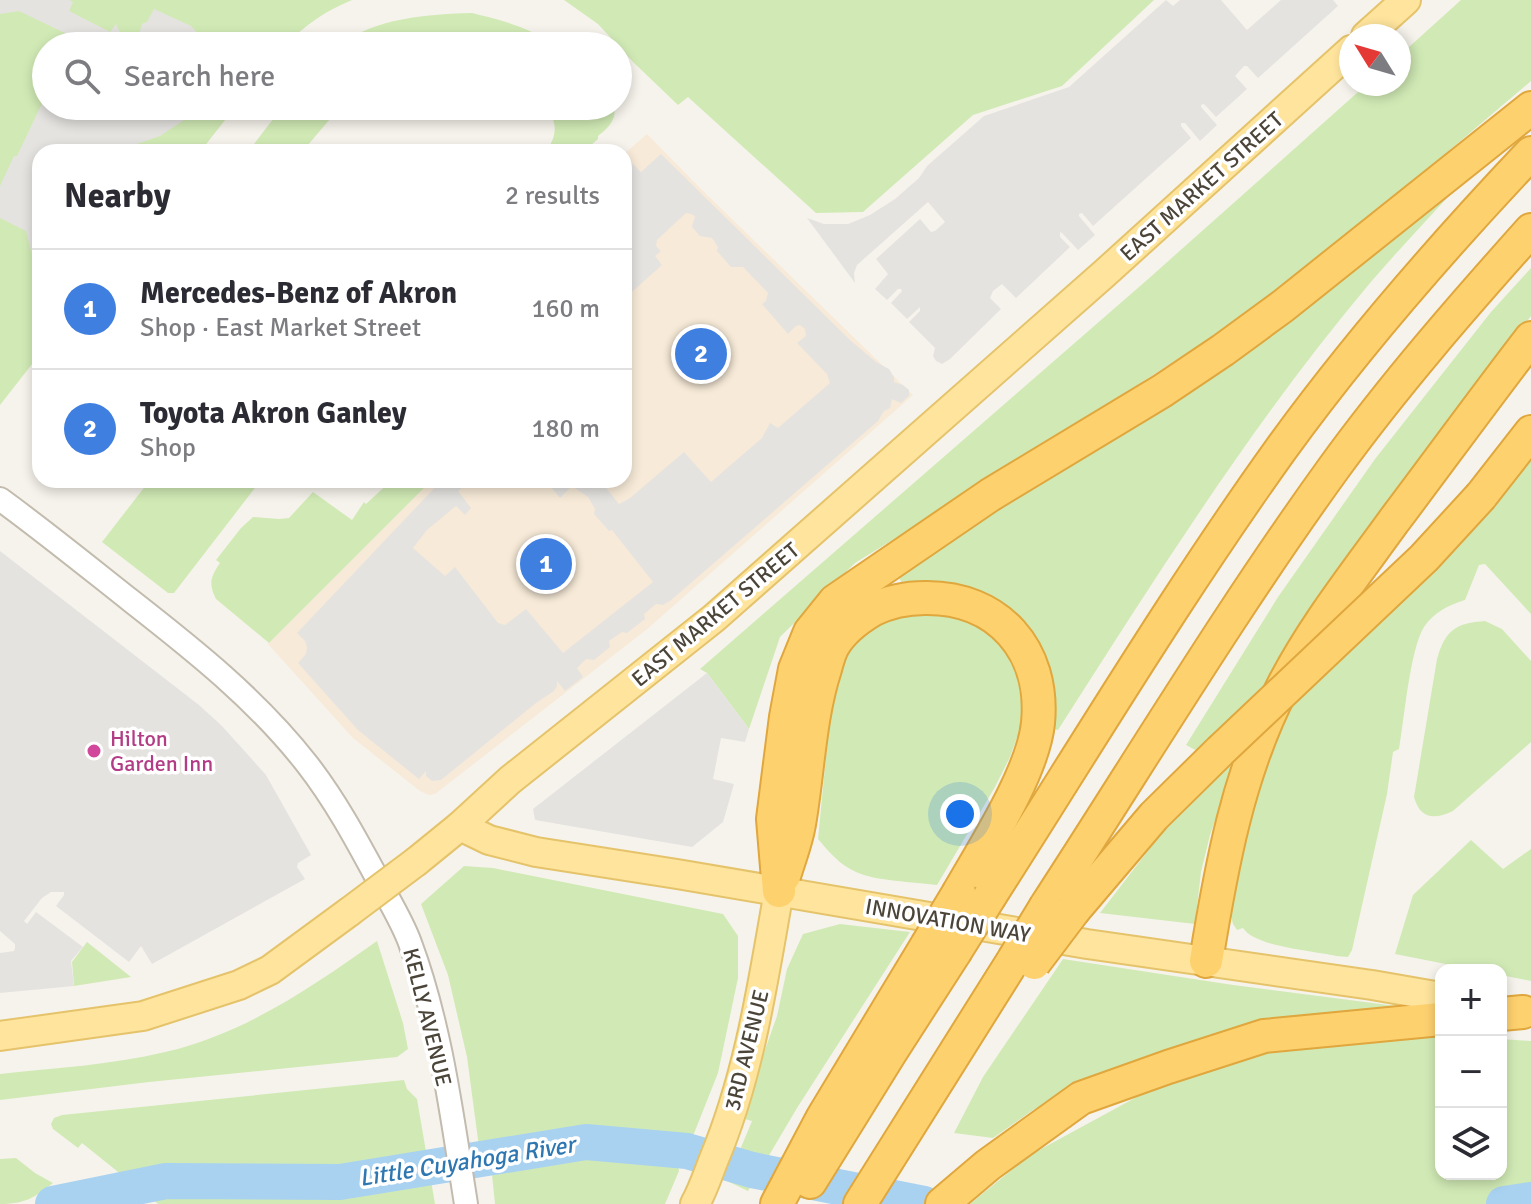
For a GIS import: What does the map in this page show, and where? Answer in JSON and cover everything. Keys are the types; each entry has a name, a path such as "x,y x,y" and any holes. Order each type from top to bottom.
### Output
{"highway":[{"path":"779,891 773,819 795,669 810,632 835,601 990,495 1162,391 1223,350 1283,306 1531,108"},
{"path":"777,1204 836,1119 974,894 1282,448 1391,308 1531,153"},
{"path":"860,1204 924,1100 1060,908 1235,612 1326,478 1433,340 1531,230"},
{"path":"1206,961 1219,879 1238,802 1281,688 1351,579 1531,338"},
{"path":"1060,908 1424,558 1481,496 1531,432"},
{"path":"779,891 799,828 819,688 832,646 853,621 885,604 913,598 941,598 964,602 999,622 1016,638 1030,660 1036,678 1038,725 1033,745 991,836 974,894"},
{"path":"942,1204 995,1160 1081,1098 1264,1036 1435,1020"},
{"path":"797,1204 836,1119"}],"main road":[{"path":"1379,24 1406,0"},
{"name":"EAST MARKET STREET","path":"0,1036 143,1016 239,985 270,970 417,861 510,780 714,618 1105,273 1339,61"},
{"name":"INNOVATION WAY","path":"460,826 489,840 536,852 1087,944 1435,996"},
{"name":"3RD AVENUE","path":"696,1201 719,1148 737,1094 755,1025 779,891"}],"street":[{"name":"KELLY AVENUE","path":"0,499 233,683 277,728 336,805 409,940 427,994 466,1204"}],"shaded area":[{"path":"0,0 69,0 73,2 69,11 110,32 63,32 19,11 0,14"},
{"path":"1166,0 1173,6 1180,0 1221,0 1247,30 1281,0 1333,0 1338,6 1258,78 1244,66 1235,76 1247,89 1216,117 1204,104 1201,105 1217,125 1200,141 1185,123 1181,123 1191,138 1093,226 1082,213 1079,214 1095,235 1078,250 1060,232 1060,237 1070,247 1016,298 1002,284 993,291 990,298 1001,309 950,359 942,364 936,361 933,356 935,348 909,322 920,307 907,319 891,303 901,289 887,300 875,289 888,274 876,259 920,219 931,232 945,222 928,202 857,265 855,283 807,218 824,224 848,224 870,215 895,199 984,116 1069,87"},
{"path":"154,9 191,26 197,32 140,32"},
{"path":"34,120 184,120 160,136 137,144 32,144 32,255 26,231 0,218 0,186 14,156 17,156"},
{"path":"647,134 913,395 646,630 435,794 429,795 353,738 268,644 424,488 632,488 632,147"},
{"path":"661,154 850,340 889,369 894,382 909,390 909,396 901,403 892,399 890,408 878,421 670,601 663,605 656,604 644,614 645,619 627,633 622,632 609,641 610,647 594,660 586,659 577,668 583,677 565,691 557,681 554,691 441,780 432,781 426,776 426,771 419,779 358,730 298,663 306,654 307,647 297,633 434,488 462,488 458,491 471,508 465,515 456,506 427,530 413,548 445,576 455,567 498,623 505,625 526,609 563,653 653,582 612,530 609,531 594,514 595,509 588,497 575,488 606,488 619,504 684,452 711,482 762,438 770,423 778,428 830,383 827,374 797,343 806,336 805,329 796,326 788,334 762,304 768,293 743,267 731,267 717,251 712,238 700,236 692,227 695,216 691,214 686,213 657,240 656,246 661,251 655,256 662,265 632,292 632,163 641,172"},
{"path":"552,488 570,488 560,498"},
{"path":"0,551 222,726 266,775 311,855 297,867 305,879 152,964 141,946 129,962 56,906 64,892 51,892 42,898 24,921 27,924 36,912 83,947 71,961 74,986 0,993 0,953 14,951 15,944 0,931"},
{"path":"707,673 749,729 745,742 721,738 713,779 734,784 723,822 692,847 535,820 533,809"}],"green space":[{"path":"0,0 352,0 316,19 300,32 32,32 32,120 225,120 206,144 32,144 32,364 0,405"},
{"path":"564,0 1154,0 1062,86 973,115 863,212 816,213 688,97 678,105 633,62 632,32 605,32"},
{"path":"1461,0 1531,0 1531,81 1345,239 1239,319 1016,464 855,563 780,637 749,729 707,673 700,669 1354,96 1411,96 1411,45"},
{"path":"472,13 531,32 362,32 402,19"},
{"path":"272,120 329,120 309,144 254,144"},
{"path":"553,120 613,120 592,144 550,144"},
{"path":"1441,194 1447,198 1370,283 1246,445 1058,730 1049,729 1053,696 967,588 953,584 902,583 897,574"},
{"path":"1531,268 1531,316 1283,654 1264,691 1197,751 1186,745 1278,597 1375,459 1491,312"},
{"path":"1531,451 1531,614 1485,564 1479,565 1465,600 1442,610 1424,627 1415,651 1399,749 1393,752 1387,794 1348,957 1272,944 1243,928 1237,930 1229,909 1241,832 1286,711 1392,612 1454,546"},
{"path":"144,488 255,488 174,593 168,593 102,542"},
{"path":"383,488 424,488 269,643 216,599 211,584 220,563 216,560 253,517 289,518 313,492 352,520 364,502 366,504"},
{"path":"905,610 950,613 988,631 1013,661 1023,688 1025,715 1010,757 937,885 884,879 856,872 840,862 818,839 833,685 843,659 857,639"},
{"path":"1485,621 1502,629 1531,661 1531,742 1453,811 1429,816 1420,810 1414,797 1437,659 1444,641 1453,630"},
{"path":"1229,764 1232,771 1201,872 1195,924 1100,913 1161,834"},
{"path":"1471,840 1503,869 1531,849 1531,981 1507,976 1507,964 1446,964 1395,954 1413,895"},
{"path":"464,866 493,868 723,914 738,936 738,978 718,1073 693,1136 563,1131 529,1134 479,1147 467,1057 448,975 421,904"},
{"path":"840,924 910,932 797,1108 748,1191 727,1181 752,1121 741,1118 777,1016 787,969 803,934"},
{"path":"377,941 408,1049 397,1057 0,1100 0,1074 145,1056 222,1034 302,992"},
{"path":"87,942 131,977 74,986 72,962"},
{"path":"1063,959 1396,1006 1432,1015 1179,1048 1143,1059 1033,1110 993,1138 954,1133 983,1077"},
{"path":"1435,1037 1435,1180 1507,1180 1507,1039 1531,1041 1531,1204 970,1204 1030,1155 1144,1093 1189,1072 1270,1050"},
{"path":"404,1080 407,1089 417,1099 435,1204 158,1204 82,1143 78,1148 53,1129 51,1124 54,1118 62,1115"},
{"path":"616,1149 678,1166 679,1171 665,1204 495,1204 491,1165 554,1154"},
{"path":"16,1158 53,1183 29,1199 0,1204 0,1159"}],"waterway":[{"name":"Little Cuyahoga River","path":"53,1204 166,1181 340,1182 586,1142 687,1151 752,1170 924,1204"},
{"name":"Little Cuyahoga River","path":"1504,1204 1531,1200"}],"place":[{"name":"Toyota Akron Ganley","path":"701,354"},
{"name":"Mercedes-Benz of Akron","path":"546,564"},
{"name":"Hilton Garden Inn","path":"94,751"}]}
